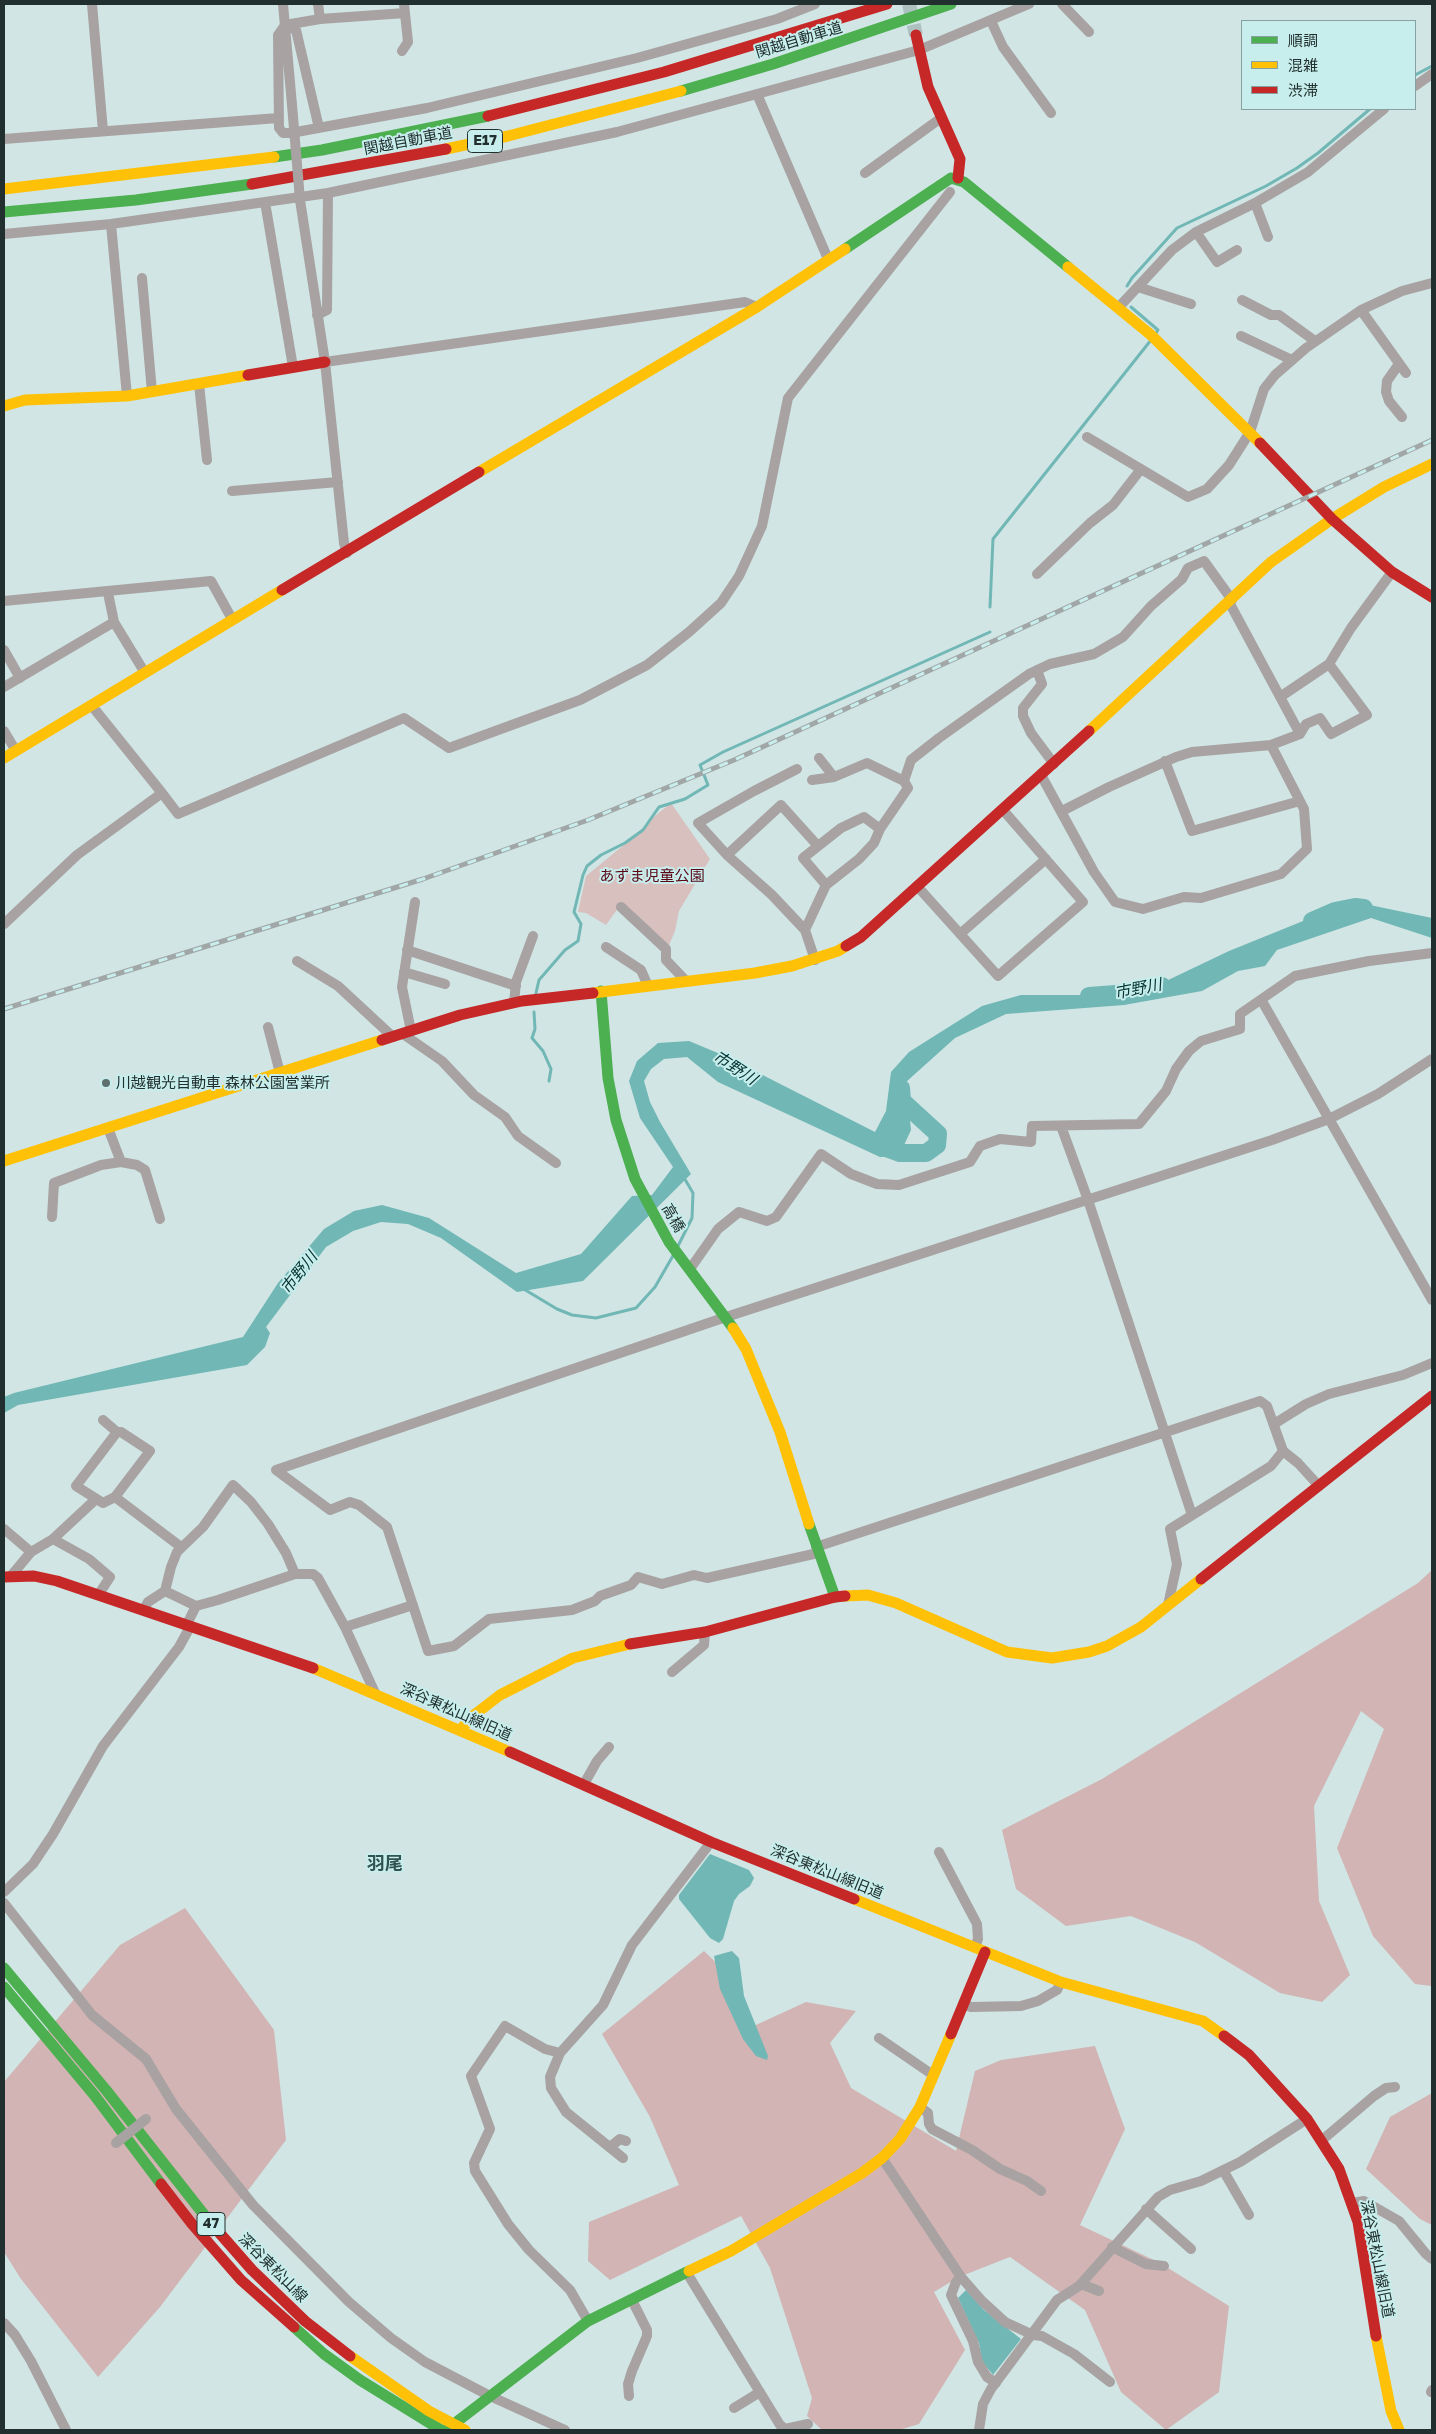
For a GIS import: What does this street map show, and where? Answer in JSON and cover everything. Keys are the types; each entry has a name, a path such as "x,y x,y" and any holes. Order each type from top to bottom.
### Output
{"main road":[{"name":"関越自動車道","path":"4,189 221,164 322,150 412,132 664,72 887,4"},
{"name":"関越自動車道","path":"4,212 136,200 232,187 413,156 508,136 657,98 773,64 951,4"},
{"path":"916,35 928,86 960,159 958,178"},
{"path":"4,758 145,674 232,619 347,553 757,307 951,178 958,178 1153,337 1250,432 1332,519 1392,572 1432,597"},
{"path":"4,406 25,400 127,396 325,362"},
{"path":"4,1161 460,1015 514,1003 755,973 814,960 838,951 861,937 1042,775 1271,562 1332,519 1384,487 1432,464"},
{"name":"高橋","path":"601,991 608,1078 616,1120 635,1179 670,1242 726,1317 746,1349 780,1432 817,1550 835,1597"},
{"path":"460,1730 474,1715 500,1695 573,1658 617,1646 705,1632 835,1597 868,1595 887,1600 1007,1652 1052,1658 1090,1652 1125,1638 1432,1396"},
{"name":"深谷東松山線旧道","path":"8,1577 34,1576 99,1594 302,1664 376,1693 711,1842 980,1950 1061,1982 1203,2021 1249,2055 1307,2119 1339,2169 1353,2202 1358,2222 1381,2365 1391,2411 1399,2430"},
{"path":"449,2427 588,2321 731,2251 862,2174 882,2158 900,2139 920,2107 963,2004 980,1950"},
{"name":"深谷東松山線","path":"4,1968 106,2090 203,2214 252,2270 305,2321 361,2365 449,2427 465,2430"},
{"name":"深谷東松山線","path":"4,1987 95,2096 192,2224 241,2280 324,2354 368,2385 441,2430"}],"street":[{"path":"92,4 104,131"},
{"path":"283,4 300,200 325,362 347,553"},
{"path":"318,4 320,19"},
{"path":"402,50 408,42 404,8 285,25 278,35 279,128 283,132 319,128 427,108 637,58 778,19 815,4"},
{"path":"4,234 111,224 328,193 617,132 919,50 1028,4"},
{"path":"1062,4 1089,32"},
{"path":"991,20 1003,47 1051,113"},
{"path":"285,25 296,30 319,128"},
{"path":"1416,85 1432,74"},
{"path":"757,94 828,259"},
{"path":"1118,308 1172,250 1196,232 1255,203 1308,172 1383,110"},
{"path":"4,139 278,118"},
{"path":"865,173 941,118"},
{"path":"92,706 178,814 404,718 448,748 580,700 646,665 721,603 739,576 762,526 788,398 950,192"},
{"path":"317,315 327,310 328,193"},
{"path":"265,202 293,367"},
{"path":"1255,203 1268,237"},
{"path":"111,224 127,396"},
{"path":"1196,232 1217,262 1237,250"},
{"path":"142,278 152,392"},
{"path":"1087,437 1188,497 1207,489 1229,465 1250,432 1264,389 1275,375 1315,341 1361,310 1402,291 1432,283"},
{"path":"1138,287 1191,304"},
{"path":"1242,300 1271,315 1279,315 1315,341"},
{"path":"325,362 745,302 757,307"},
{"path":"1361,310 1406,374"},
{"path":"1241,336 1292,360"},
{"path":"1399,364 1387,381 1386,392 1389,401 1402,417"},
{"path":"199,384 207,460"},
{"path":"1037,574 1090,523 1113,505 1141,469"},
{"path":"232,492 338,482"},
{"path":"904,781 911,760 939,738 1037,670 1050,664 1094,654 1122,637 1150,606 1182,580 1188,568 1204,561 1231,601 1300,734"},
{"path":"1280,697 1329,664 1351,628 1392,572"},
{"path":"4,601 108,593 211,581 232,619"},
{"path":"108,593 114,622 145,674"},
{"path":"4,687 114,622"},
{"path":"4,650 20,678"},
{"path":"1062,812 1166,762 1192,752 1270,745 1300,734 1306,724 1320,718 1331,734 1367,715 1329,664"},
{"path":"1037,670 1042,684 1023,708 1023,716 1031,733 1054,764"},
{"path":"4,731 16,751"},
{"path":"1042,775 1094,872 1114,902 1143,909 1184,897 1201,898 1281,874 1307,849 1304,809 1270,745"},
{"path":"819,758 834,776"},
{"path":"1166,762 1192,831 1300,801"},
{"path":"805,930 826,885 859,859 874,843 880,829 908,788 904,781 867,763 834,776 812,780"},
{"path":"798,769 754,791 698,823 727,855 772,895 805,930 814,960"},
{"path":"4,924 77,855 162,794"},
{"path":"727,855 781,805 818,846"},
{"path":"917,886 998,976 1083,902 1003,810"},
{"path":"826,885 803,858 841,828 864,817 880,829"},
{"path":"960,934 1046,859"},
{"path":"403,1034 402,987 415,902"},
{"path":"621,907 666,948 666,960 686,982"},
{"path":"514,1003 516,986 533,936"},
{"path":"606,947 641,970 648,986"},
{"path":"407,950 516,986"},
{"path":"690,1269 718,1229 739,1212 767,1221 776,1217 821,1154 851,1174 877,1184 899,1185 970,1162 980,1146 1000,1139 1031,1142 1032,1126 1139,1124 1166,1091 1176,1069 1189,1050 1201,1041 1240,1029 1240,1014 1262,1001 1295,976 1369,961 1432,953"},
{"path":"297,961 338,986 442,1061 474,1095 505,1117 518,1136 556,1164"},
{"path":"404,972 445,984"},
{"path":"1262,1001 1432,1300"},
{"path":"268,1027 280,1073"},
{"path":"1319,1486 1298,1463 1283,1451 1267,1406 1260,1400 817,1550 707,1578 694,1575 662,1584 638,1577 632,1585 572,1610 489,1619 454,1646 428,1652 387,1527 359,1506 350,1502 330,1510 276,1470 726,1317 1272,1140 1329,1119 1378,1094 1432,1059"},
{"path":"1061,1126 1088,1200 1192,1516"},
{"path":"108,1128 121,1162"},
{"path":"52,1216 54,1183 100,1165 121,1162 137,1165 145,1170 160,1219"},
{"path":"1274,1424 1306,1404 1329,1394 1403,1375 1432,1363"},
{"path":"103,1420 117,1432 121,1432 150,1451 115,1497 103,1503 76,1486 117,1432"},
{"path":"1168,1605 1177,1564 1170,1529 1271,1466 1283,1451"},
{"path":"144,1609 148,1602 165,1591 171,1566 181,1547 203,1527 233,1485 252,1502 268,1524 286,1553 294,1574"},
{"path":"115,1497 181,1547"},
{"path":"8,1577 31,1552 53,1539 96,1499"},
{"path":"4,1530 31,1552"},
{"path":"53,1539 83,1555 110,1577 99,1594"},
{"path":"165,1591 196,1606 294,1574 313,1574 318,1578 345,1627 376,1693"},
{"path":"345,1627 413,1605"},
{"path":"4,1892 33,1864 53,1834 103,1746 179,1647 196,1606"},
{"path":"672,1672 704,1645 705,1632"},
{"path":"584,1784 609,1747"},
{"path":"623,2158 571,2118 554,2094 550,2077 560,2053 603,2005 632,1945 711,1842"},
{"path":"939,1852 977,1924 980,1950"},
{"path":"4,1903 92,2014 146,2060 176,2109 210,2154 253,2205 349,2302 391,2338 425,2362 490,2396 565,2430"},
{"path":"963,2004 971,2007 1021,2006 1038,2001 1057,1990 1061,1982"},
{"path":"560,2053 545,2048 505,2026 471,2076 490,2129 474,2163 475,2171 508,2224 529,2250 570,2290 588,2321"},
{"path":"879,2038 933,2075"},
{"path":"1321,2141 1374,2096 1386,2088 1395,2087"},
{"path":"920,2107 928,2113 929,2124 932,2129 972,2150 1000,2169 1027,2181 1041,2190"},
{"path":"116,2143 146,2119"},
{"path":"979,2430 983,2404 996,2383 1057,2300 1081,2284 1158,2197 1170,2190 1201,2181 1223,2170 1307,2119"},
{"path":"610,2147 620,2139 626,2141"},
{"path":"882,2158 961,2277 1005,2322 1033,2335 1042,2336 1074,2354 1110,2382"},
{"path":"1223,2170 1249,2215"},
{"path":"1353,2202 1364,2201 1399,2221 1432,2259"},
{"path":"1146,2210 1191,2249"},
{"path":"1112,2248 1146,2264 1164,2266"},
{"path":"687,2273 780,2425 785,2428 808,2424"},
{"path":"961,2277 956,2282 951,2295 973,2341 978,2362 987,2377 996,2383"},
{"path":"1081,2284 1099,2291"},
{"path":"629,2396 630,2378 648,2330 632,2300"},
{"path":"4,2323 31,2361 66,2430"},
{"path":"734,2408 760,2392"}],"green space":[{"name":"あずま児童公園","path":"671,803 710,859 679,911 675,931 669,945 621,904 606,925 586,913 578,912 586,876"}],"shaded area":[{"path":"1432,1570 1432,1986 1415,1984 1373,1936 1337,1848 1384,1729 1361,1711 1314,1806 1319,1901 1350,1975 1322,2002 1280,1993 1195,1942 1131,1916 1066,1926 1016,1889 1002,1830 1102,1779 1418,1583"},
{"path":"185,1908 274,2030 286,2140 160,2307 98,2377 21,2279 4,2252 4,2082 120,1945"},
{"path":"704,1951 729,1975 745,2030 806,2002 856,2011 830,2043 851,2088 956,2151 975,2071 1001,2060 1095,2046 1125,2129 1080,2225 1160,2263 1229,2306 1219,2392 1166,2430 1121,2392 1085,2310 1010,2257 959,2277 934,2292 965,2350 919,2424 899,2430 822,2430 807,2416 812,2398 770,2268 741,2216 610,2280 588,2261 589,2222 679,2185 650,2117 602,2034"},
{"path":"1432,2093 1432,2225 1420,2219 1366,2169 1390,2117"}],"water":[{"path":"1365,904 1432,918 1432,938 1371,918 1277,950 1265,966 1238,971 1202,991 1124,1005 1006,1014 955,1038 906,1082 911,1130 899,1156 880,1157 718,1082 687,1057 664,1059 651,1069 644,1081 650,1102 660,1122 691,1174 583,1281 517,1292 441,1238 408,1224 381,1222 353,1231 326,1247 266,1327 270,1333 265,1347 247,1365 18,1405 4,1413 4,1397 14,1393 243,1337 278,1283 324,1229 354,1211 382,1205 429,1218 516,1273 581,1254 632,1196 652,1195 673,1167 640,1118 629,1081 637,1061 658,1043 689,1041 725,1056 875,1132 886,1111 891,1072 909,1052 982,1006 1021,995 1126,995 1164,982 1229,951 1313,917"},
{"path":"710,1854 749,1870 754,1878 750,1886 739,1894 734,1901 723,1939 719,1943 710,1938 679,1899 679,1895"},
{"path":"732,1951 739,1958 744,1996 768,2056 767,2060 756,2056 743,2039 720,1989 714,1956"},
{"path":"966,2290 984,2310 1021,2339 993,2375 982,2361 979,2343 958,2298"}],"waterway":[{"path":"1416,74 1432,66"},
{"path":"1127,286 1177,228 1266,186 1297,168 1318,153 1369,110"},
{"path":"1131,307 1158,330 1156,333"},
{"path":"990,607 993,539 1151,340"},
{"path":"536,993 539,980 565,950 578,941 581,924 574,912 587,866 601,855 625,843 643,830 659,807 685,799 708,785 700,765 723,752 990,632"},
{"name":"市野川","path":"1312,921 1335,911 1355,907 1364,908"},
{"name":"市野川","path":"1089,996 1116,994 1162,986"},
{"path":"534,1012 535,1029 532,1038 543,1051 551,1069 549,1081"},
{"name":"市野川","path":"878,1145 900,1153 926,1153 937,1145 938,1134 902,1101 901,1088"},
{"path":"678,1246 692,1218 693,1193 683,1176"},
{"path":"522,1288 557,1309 572,1315 596,1318 636,1308 655,1287 674,1254"}],"tunnel":[{"path":"909,4 916,35"}],"railway":[{"path":"4,1009 423,879 588,820 734,760 1432,440"}],"traffic: fast":[{"path":"681,91 773,64 951,4"},
{"path":"274,157 322,150 488,116"},
{"path":"845,249 951,178 964,182 1068,267"},
{"path":"4,212 136,200 252,184"},
{"path":"601,991 608,1078 616,1120 635,1179 669,1242 733,1328"},
{"path":"809,1524 835,1597"},
{"path":"4,1968 106,2090 209,2221"},
{"path":"4,1987 95,2096 161,2184"},
{"path":"446,2430 588,2321 689,2271"},
{"path":"294,2327 324,2354 360,2380 441,2430"}],"traffic: slow":[{"path":"446,149 508,136 681,91"},
{"path":"4,189 274,157"},
{"path":"479,472 757,307 845,249"},
{"path":"1068,267 1151,335 1260,443"},
{"path":"4,406 25,400 127,396 248,375"},
{"path":"1089,731 1271,562 1332,519 1384,487 1432,464"},
{"path":"4,758 282,590"},
{"path":"593,993 755,973 792,966 838,951 846,946"},
{"path":"4,1161 382,1040"},
{"path":"733,1328 746,1349 780,1432 809,1524"},
{"path":"845,1596 868,1595 896,1603 1007,1652 1052,1658 1089,1652 1107,1646 1141,1627 1201,1579"},
{"path":"460,1730 474,1715 500,1695 573,1658 630,1644"},
{"path":"313,1668 510,1752"},
{"path":"854,1899 1061,1982 1203,2021 1224,2036"},
{"path":"689,2271 731,2251 862,2173 882,2158 900,2139 920,2107 951,2034"},
{"path":"1376,2336 1391,2411 1399,2430"},
{"path":"350,2356 429,2411 465,2430"}],"traffic: jam":[{"path":"488,116 664,72 887,4"},
{"path":"916,35 928,87 960,159 958,178"},
{"path":"252,184 446,149"},
{"path":"248,375 325,362"},
{"path":"1260,443 1332,519 1392,572 1432,597"},
{"path":"282,590 479,472"},
{"path":"846,946 861,937 1089,731"},
{"path":"382,1040 460,1015 522,1001 593,993"},
{"path":"1201,1579 1432,1396"},
{"path":"4,1577 34,1576 57,1581 313,1668"},
{"path":"630,1644 705,1632 835,1597 845,1596"},
{"path":"510,1752 711,1842 854,1899"},
{"path":"951,2034 985,1952"},
{"path":"1224,2036 1249,2055 1307,2119 1339,2169 1358,2222 1376,2336"},
{"path":"161,2184 192,2224 241,2280 294,2327"},
{"path":"209,2221 252,2270 305,2321 350,2356"}],"place":[{"name":"川越観光自動車 森林公園営業所","path":"106,1083"}],"district":[{"name":"羽尾","path":"385,1864"}]}
